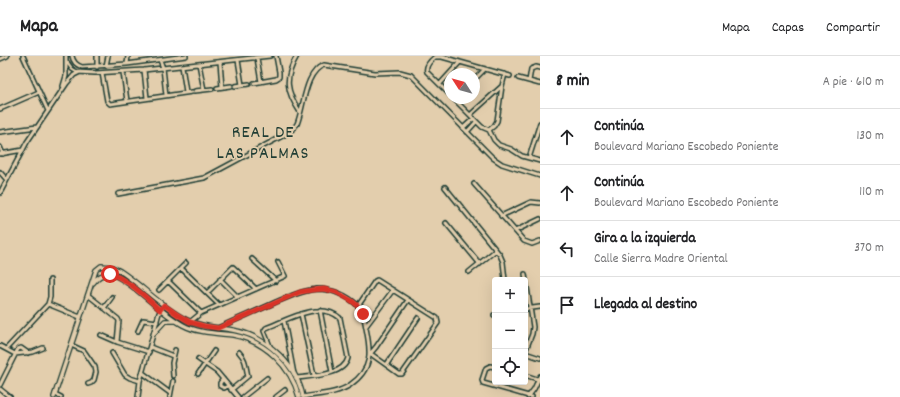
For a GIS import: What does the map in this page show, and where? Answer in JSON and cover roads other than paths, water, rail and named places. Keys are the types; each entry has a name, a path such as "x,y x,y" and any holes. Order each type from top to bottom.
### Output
{"street":[{"path":"0,59 7,56"},
{"path":"23,56 48,111"},
{"path":"61,91 66,76 66,56"},
{"path":"72,56 73,61 78,66 82,67 127,64 148,59 160,60 168,57 186,56"},
{"path":"97,56 97,67"},
{"path":"106,66 108,56"},
{"path":"127,64 128,56"},
{"path":"66,62 72,70 102,73 144,70 270,56"},
{"path":"254,83 276,79 279,77 280,72 276,56"},
{"path":"297,56 290,70 288,90 290,97 300,112"},
{"path":"444,88 426,71 427,66 435,57 442,57 510,76"},
{"path":"257,58 261,82"},
{"path":"160,60 163,68 166,95"},
{"path":"238,60 242,85"},
{"path":"220,62 222,87"},
{"path":"440,84 460,62"},
{"path":"199,64 204,90"},
{"path":"118,194 204,178 291,131 296,124 312,74 321,66 331,65 380,74 408,73 414,77 498,162 540,176"},
{"path":"182,66 186,92"},
{"path":"529,81 531,69 536,67 540,68"},
{"path":"480,74 485,69"},
{"path":"144,70 147,98"},
{"path":"0,193 37,127 61,91 74,75 80,72"},
{"path":"123,72 127,101"},
{"path":"102,73 108,104 212,89"},
{"path":"489,130 494,126 496,121 505,74"},
{"path":"518,78 540,84"},
{"path":"235,86 249,84"},
{"path":"217,88 231,86"},
{"path":"470,115 502,86"},
{"path":"0,109 39,92"},
{"path":"460,104 476,122 489,130 494,140 499,145 529,158 540,161"},
{"path":"463,128 473,119"},
{"path":"467,132 476,122"},
{"path":"529,158 540,123"},
{"path":"0,132 37,127"},
{"path":"0,147 1,154 23,150"},
{"path":"0,172 7,180"},
{"path":"474,184 526,243 532,244 540,241"},
{"path":"446,187 502,258 505,277"},
{"path":"501,216 531,202 540,203"},
{"path":"515,231 540,219"},
{"path":"446,223 480,264"},
{"path":"469,272 496,250"},
{"path":"252,259 276,280"},
{"path":"190,322 201,313 285,276 278,262"},
{"path":"159,290 186,263"},
{"path":"61,397 54,395 96,270 102,266 120,271 164,305 190,322 244,333 258,339 283,358 294,374 303,397 340,390 350,385 363,372 368,364 371,354 408,300"},
{"path":"103,274 105,266"},
{"path":"207,293 233,267 256,289"},
{"path":"181,268 219,305"},
{"path":"91,285 97,277 103,274 117,276 160,310 178,322 195,330 235,336 261,346 278,359 287,371 295,386 298,397"},
{"path":"525,274 533,327 526,349"},
{"path":"220,279 238,297"},
{"path":"6,349 48,304 50,297 50,280"},
{"path":"218,328 291,296 312,290 324,289 336,292 352,301 358,306 363,314 371,354 399,374 403,373 438,323 437,318 376,280 358,306"},
{"path":"168,281 201,313"},
{"path":"366,326 393,290"},
{"path":"88,295 119,321 117,342"},
{"path":"104,308 112,297"},
{"path":"48,304 80,317"},
{"path":"138,397 140,381 148,352 160,310 164,305"},
{"path":"530,309 540,307"},
{"path":"270,347 265,329 284,321 315,310 332,313 340,318 348,360 341,368 332,372 296,378"},
{"path":"320,310 332,372"},
{"path":"301,314 314,375"},
{"path":"387,364 418,318"},
{"path":"138,331 143,320 157,322"},
{"path":"154,333 165,321 171,320 178,322"},
{"path":"284,321 294,374"},
{"path":"101,335 148,352"},
{"path":"71,345 84,351 95,367 96,372 94,380 88,384"},
{"path":"0,346 15,354 28,353 43,348"},
{"path":"150,347 173,356"},
{"path":"0,385 19,348 28,353"},
{"path":"173,376 172,363 175,350"},
{"path":"198,374 214,351"},
{"path":"231,390 248,376 245,360 239,352"},
{"path":"112,353 125,375 140,381"},
{"path":"528,354 540,358"},
{"path":"198,359 217,372 238,397"},
{"path":"492,366 486,368 482,380 483,383 529,397 540,378 528,376"},
{"path":"143,373 170,395 173,381"},
{"path":"243,397 267,378"},
{"path":"223,379 220,386 224,388 228,386"},
{"path":"0,389 10,397"},
{"path":"276,397 285,390"}],"district":[{"name":"REAL DE LAS PALMAS","path":"263,141"}]}
